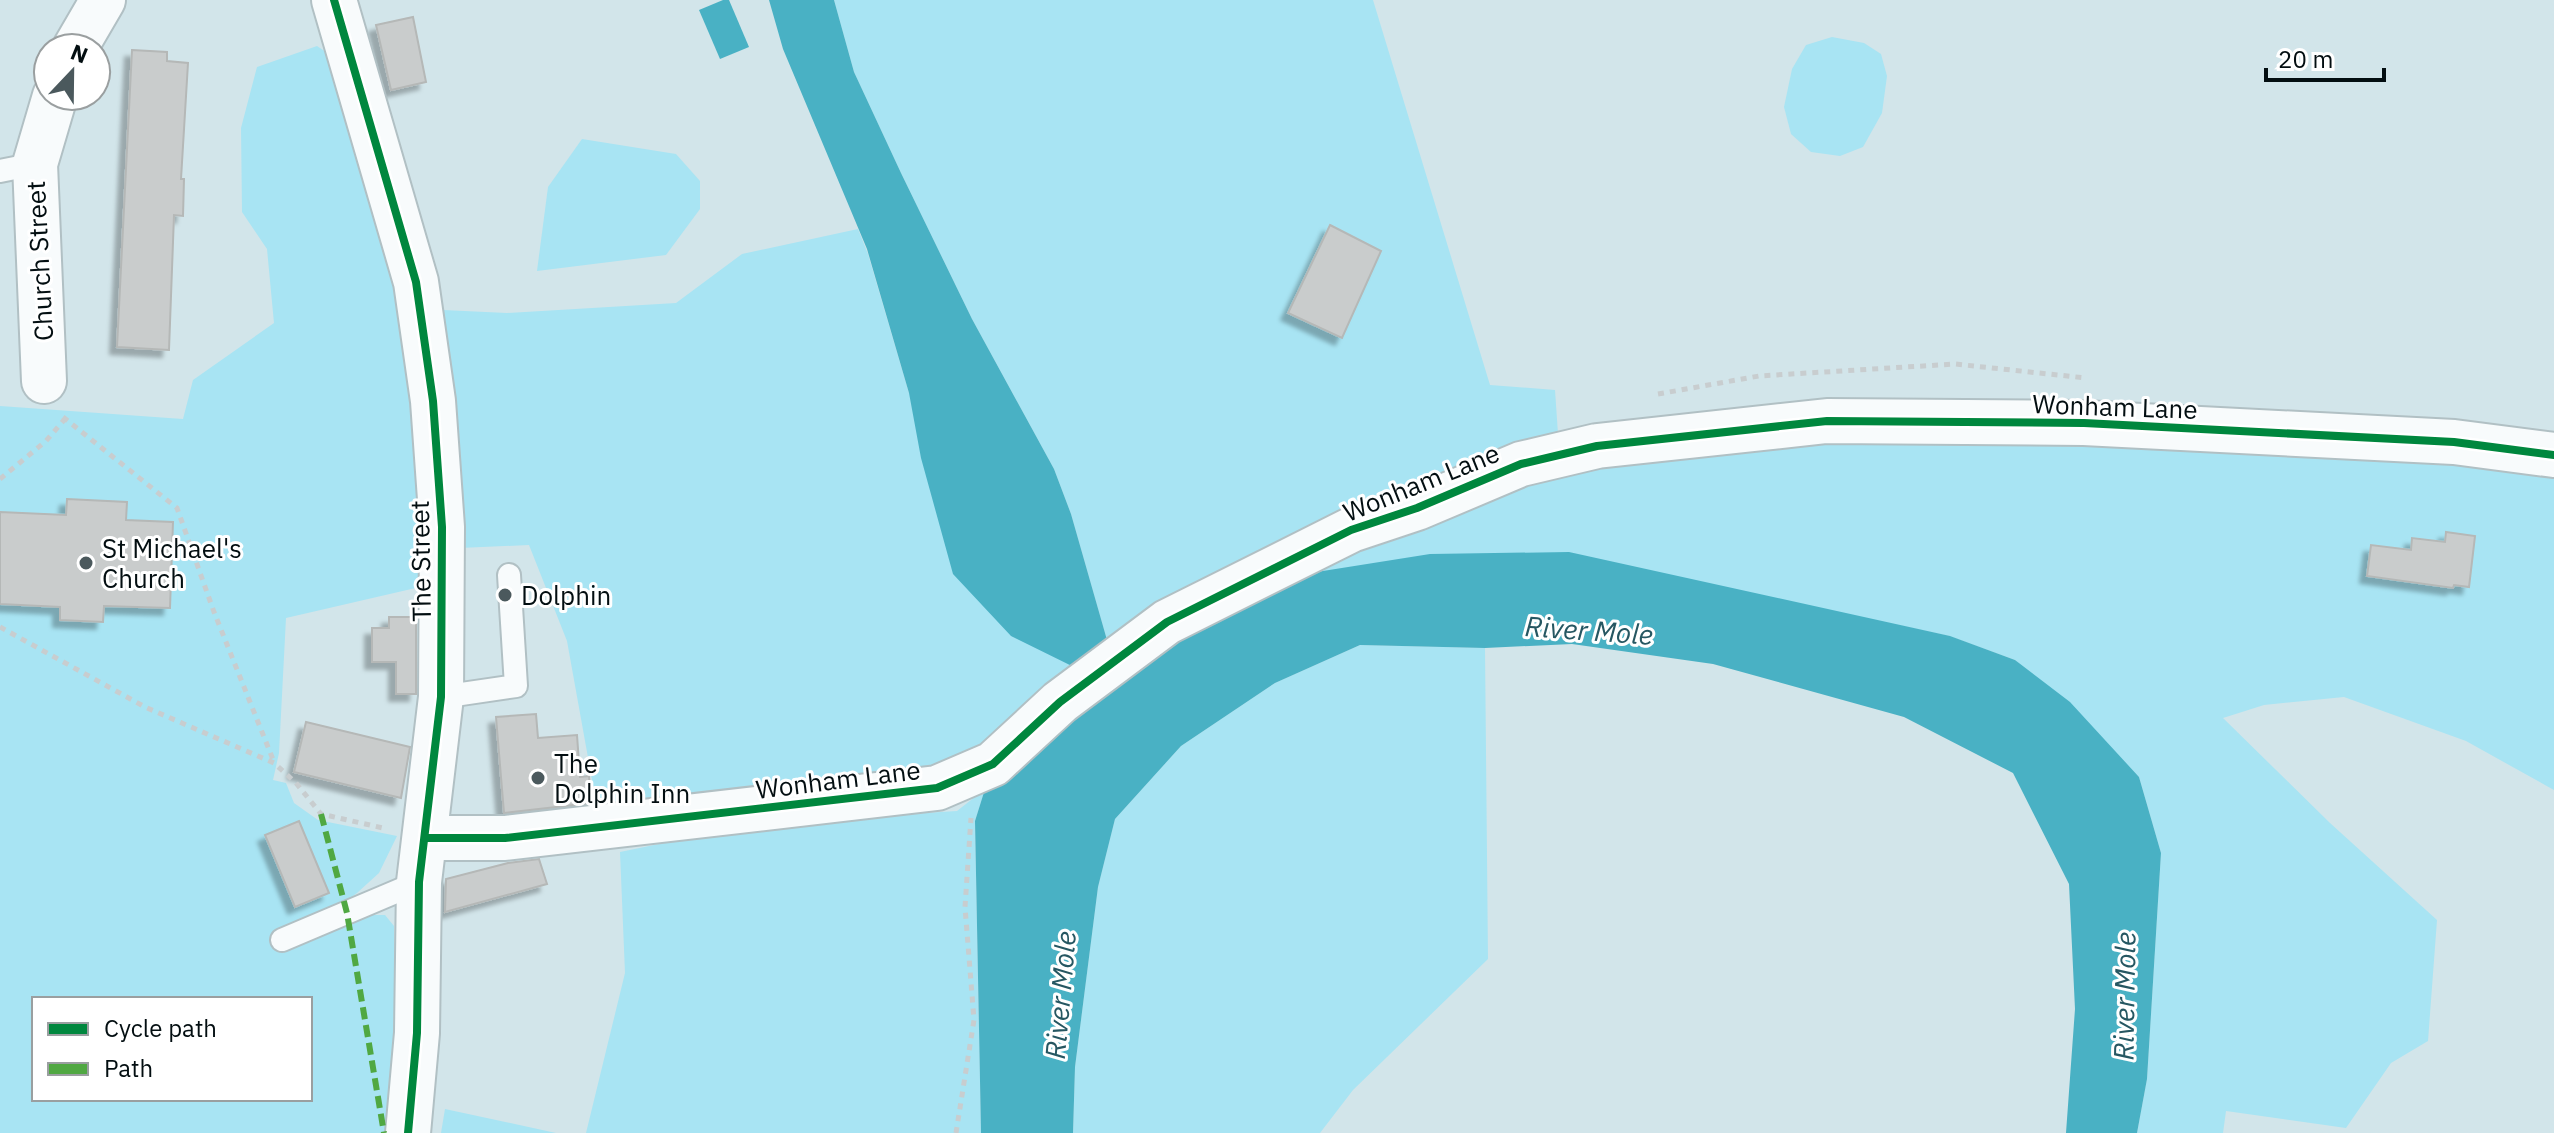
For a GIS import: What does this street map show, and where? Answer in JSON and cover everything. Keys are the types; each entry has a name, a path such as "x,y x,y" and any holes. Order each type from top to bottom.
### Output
{"street":[{"path":"84,32 103,0"},
{"name":"The Street","path":"334,0 416,282 433,401 442,527 441,697 419,882 417,1033 408,1133"},
{"name":"Church Street","path":"44,381 17,167 46,112"},
{"name":"Wonham Lane","path":"425,838 505,838 937,788 993,764 1060,702 1167,622 1351,530 1417,508 1521,464 1597,446 1827,421 2084,423 2454,442 2554,455"}],"lane":[{"path":"441,697 516,686 509,575"},
{"path":"282,940 419,882"}],"path":[{"path":"44,381 64,420 177,508 274,763"},
{"path":"0,479 46,441 64,420"},
{"path":"0,627 145,707 274,763 296,783 321,814 425,838"},
{"path":"956,1133 974,1020 965,907 972,807"}],"shaded area":[{"path":"834,0 1373,0 1490,385 1555,390 1558,434 1109,647 1071,514 1054,469 972,319 901,173 854,72"},
{"path":"1832,37 1864,43 1881,54 1887,76 1882,113 1863,147 1840,156 1811,152 1791,134 1784,107 1792,69 1806,45"},
{"path":"317,46 332,56 402,323 418,460 420,587 286,618 279,753 273,780 286,783 294,803 318,820 397,836 379,873 335,909 341,926 372,915 385,915 394,926 397,1044 393,1133 0,1133 0,406 183,419 193,380 274,323 267,249 242,212 241,128 257,67"},
{"path":"582,139 676,154 700,181 700,209 666,255 537,271 548,187"},
{"path":"858,229 909,393 1082,671 953,768 598,813 567,641 529,545 460,548 452,391 443,310 507,313 676,303 742,254"},
{"path":"1854,433 2554,466 2554,790 2466,741 2344,697 2264,705 2223,718 2330,823 2437,920 2428,1041 2391,1063 2346,1128 2226,1111 2223,1133 2137,1133 2147,1079 2161,853 2139,777 2015,660 1949,636 1789,602 1304,574 1556,466"},
{"path":"1360,645 1485,648 1488,959 1353,1090 1320,1133 1073,1133 1075,1067 1098,887 1115,819 1181,746 1275,683"},
{"path":"985,789 975,821 981,1133 586,1133 625,973 620,852 722,831 829,819 957,811"},
{"path":"445,1109 556,1133 441,1133"}],"water":[{"path":"729,0 749,47 720,59 699,10"},
{"path":"769,0 834,0 854,72 901,173 972,319 1054,469 1071,514 1109,647 1082,671 1011,636 953,574 921,458 909,393 867,249 783,49"},
{"name":"River Mole","path":"1569,552 1950,636 2015,660 2070,702 2139,777 2161,853 2147,1079 2137,1133 2066,1133 2075,1009 2069,884 2013,773 1904,717 1713,664 1572,644 1485,648 1360,645 1275,683 1181,746 1115,819 1098,887 1075,1067 1073,1133 981,1133 975,821 985,789 1171,636 1304,574 1430,554"}],"building":[{"path":"413,17 426,82 391,90 376,25"},
{"path":"132,50 167,52 167,61 188,63 181,179 184,179 183,216 174,215 169,350 117,347"},
{"path":"1330,225 1381,251 1342,338 1288,313"},
{"name":"St Michael's Church","path":"67,499 127,502 126,520 173,522 170,608 104,606 103,622 60,620 60,607 0,604 0,512 66,515"},
{"path":"2446,532 2475,536 2469,587 2454,585 2453,588 2367,576 2371,545 2411,550 2412,538 2445,542"},
{"path":"389,617 416,617 416,694 396,694 396,662 372,662 372,628 389,628"},
{"path":"536,714 538,738 577,735 580,777 589,776 591,803 504,813 496,717"},
{"path":"306,722 410,747 401,798 294,772"},
{"path":"299,821 329,893 295,907 265,835"},
{"path":"539,859 547,884 445,912 446,879 508,863"}],"marked path":[{"path":"321,814 347,913 384,1133"}],"cycle path":[{"path":"334,0 416,282 433,401 442,527 441,697 419,882 417,1033 408,1133"},
{"path":"425,838 505,838 937,788 993,764 1060,702 1167,622 1351,530 1417,508 1521,464 1597,446 1827,421 2084,423 2454,442 2554,455"}],"place":[{"name":"St Michael's Church","path":"86,563"},
{"name":"Dolphin","path":"505,595"},
{"name":"The Dolphin Inn","path":"538,778"}]}
